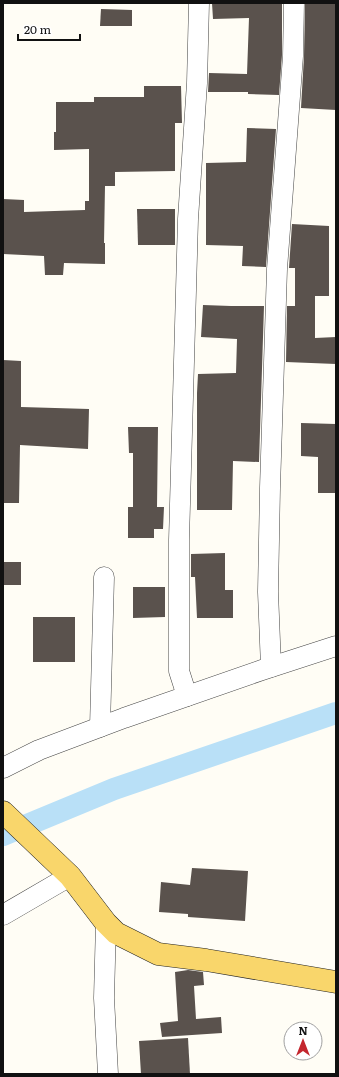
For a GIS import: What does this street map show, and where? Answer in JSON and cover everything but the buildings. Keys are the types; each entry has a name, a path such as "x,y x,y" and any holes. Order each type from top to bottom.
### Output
{"main road":[{"path":"3,812 70,876 106,923 116,933 158,954 206,960 336,982"}],"street":[{"path":"187,696 179,671 179,540 188,227 197,84 199,3"},
{"path":"272,667 268,592 277,270 292,56 294,3"},
{"path":"100,727 104,577"},
{"path":"3,768 39,750 100,727 336,646"},
{"path":"3,915 70,876"},
{"path":"106,923 104,998 108,1074"}],"waterway":[{"path":"3,835 114,789 336,713"}]}
